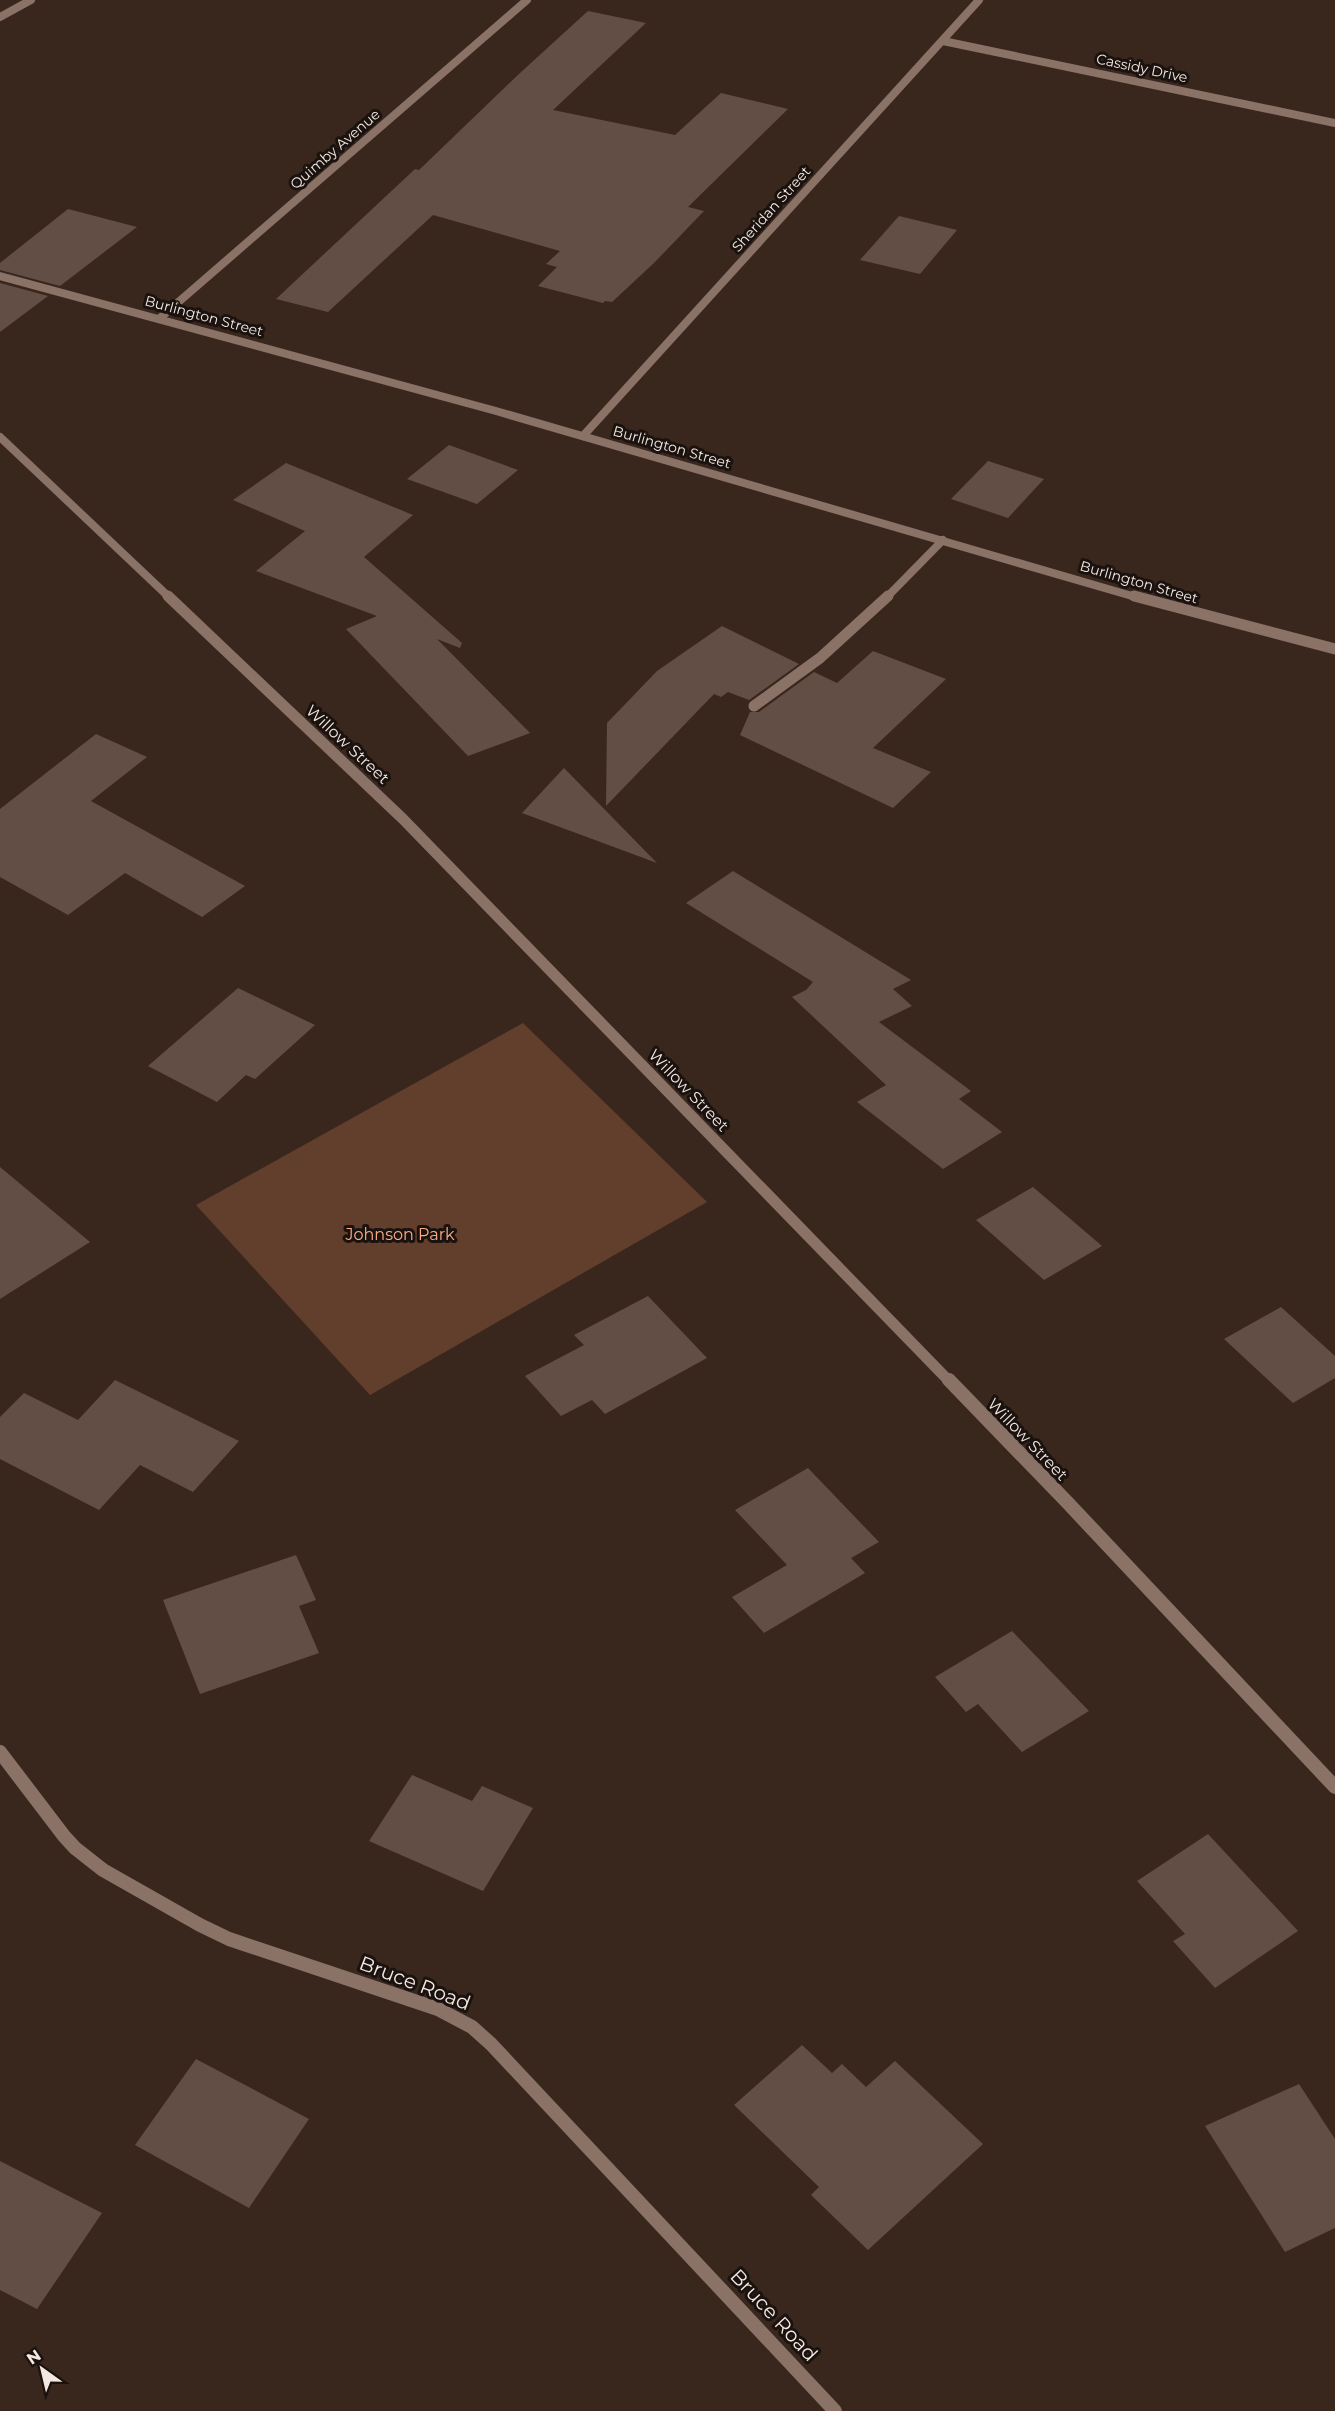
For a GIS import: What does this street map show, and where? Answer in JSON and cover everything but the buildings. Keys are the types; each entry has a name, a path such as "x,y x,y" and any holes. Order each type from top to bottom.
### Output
{"street":[{"path":"0,17 31,0"},
{"name":"Quimby Avenue","path":"160,318 527,0"},
{"name":"Sheridan Street","path":"583,436 979,0"},
{"name":"Cassidy Drive","path":"943,40 1335,123"},
{"name":"Burlington Street","path":"0,276 160,318 583,436 1257,629 1335,649"},
{"name":"Willow Street","path":"0,437 403,819 1067,1502 1335,1787"},
{"path":"754,706 820,658 886,598 943,540"},
{"name":"Bruce Road","path":"0,1752 75,1848 113,1876 182,1916 229,1939 438,2009 472,2027 500,2053 835,2411"}],"green space":[{"name":"Johnson Park","path":"523,1023 707,1202 370,1395 196,1205"}]}
